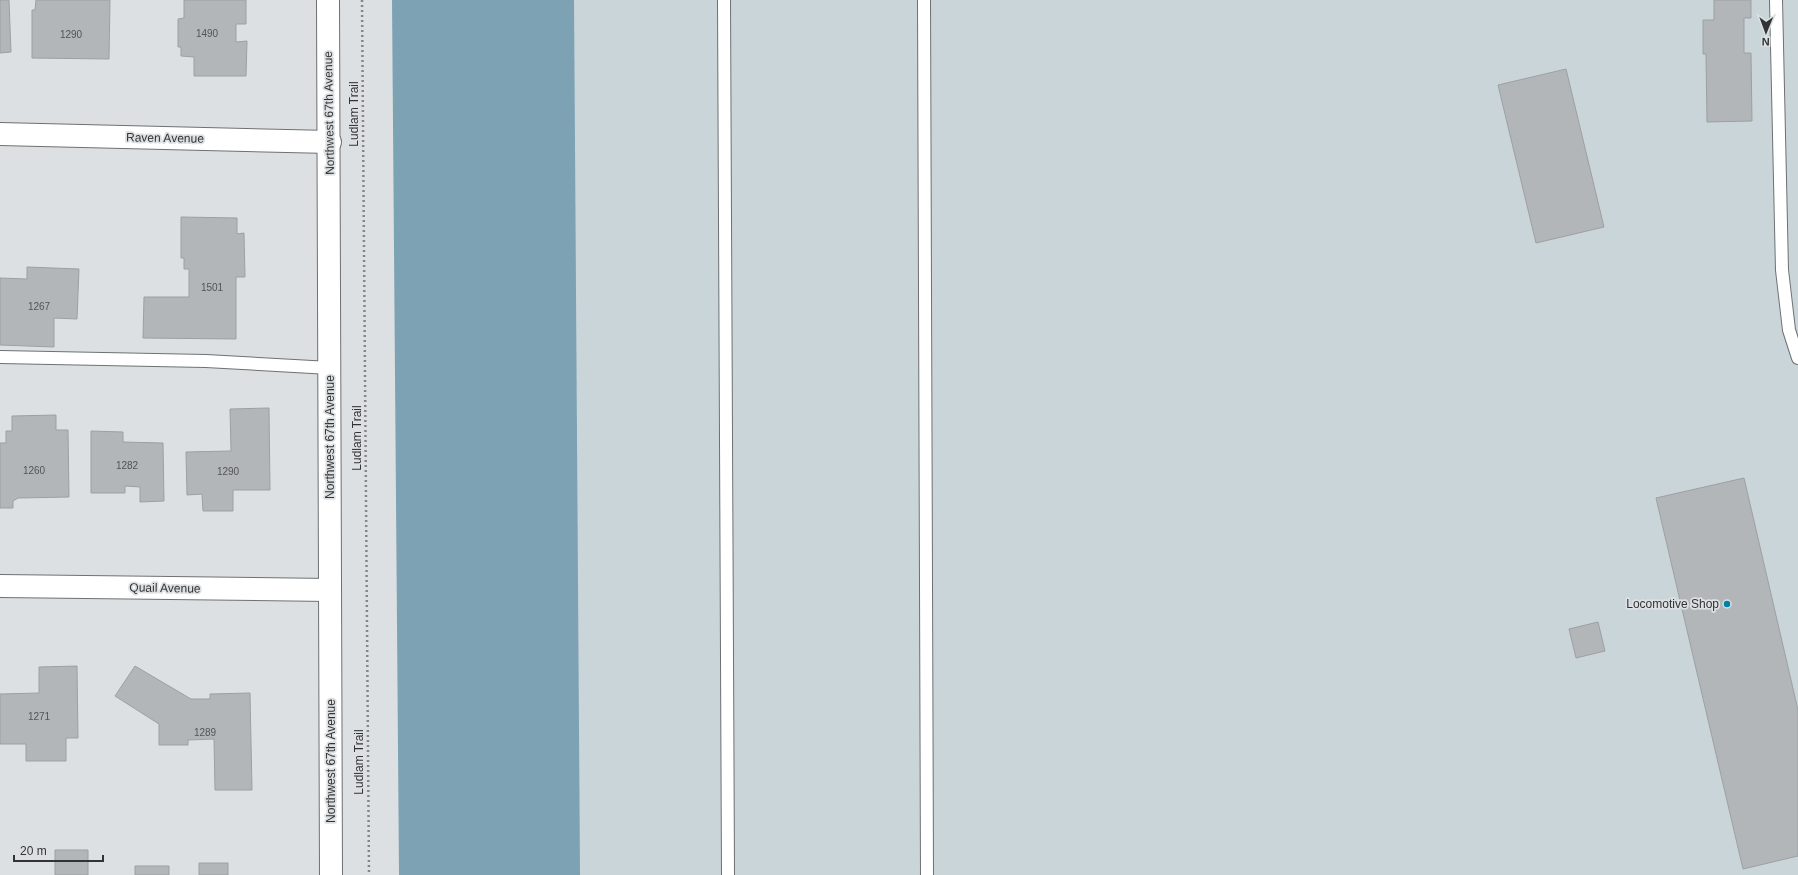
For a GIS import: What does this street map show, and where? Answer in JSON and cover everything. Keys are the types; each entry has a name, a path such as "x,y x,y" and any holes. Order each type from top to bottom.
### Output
{"street":[{"name":"Northwest 67th Avenue","path":"328,0 330,142 331,875"},
{"name":"Raven Avenue","path":"0,134 330,142"},
{"name":"Quail Avenue","path":"0,586 330,590"}],"lane":[{"path":"724,0 728,875"},
{"path":"924,0 927,875"},
{"path":"1776,0 1782,270 1789,330 1798,358"},
{"path":"0,357 206,361 330,368"}],"path":[{"name":"Ludlam Trail","path":"362,0 369,875"}],"shaded area":[{"path":"514,0 1798,0 1798,875 536,875"}],"water":[{"path":"392,0 574,0 580,875 399,875"}],"building":[{"path":"0,0 9,0 11,52 0,53"},
{"path":"36,0 110,0 109,59 32,58 32,10 35,10"},
{"path":"184,0 246,0 246,24 236,24 236,42 247,41 246,76 194,76 194,57 181,56 181,47 178,47 178,19 184,18"},
{"path":"1714,0 1751,0 1751,18 1744,18 1744,53 1751,53 1752,121 1707,122 1706,54 1703,54 1703,20 1714,20"},
{"path":"1566,69 1604,227 1536,243 1498,85"},
{"path":"181,217 237,218 237,234 244,233 245,277 236,277 236,339 143,338 144,297 189,297 189,269 184,269 184,258 181,258"},
{"path":"27,267 79,269 77,319 54,318 54,347 0,345 0,278 27,279"},
{"path":"269,408 270,490 233,490 233,511 203,511 202,494 187,495 186,452 231,451 230,409"},
{"path":"56,415 56,430 68,430 69,497 18,498 13,501 13,508 0,508 0,443 6,443 6,431 12,431 12,416"},
{"path":"91,431 123,432 123,442 163,443 164,501 140,502 140,487 125,486 125,493 91,493"},
{"name":"Locomotive Shop","path":"1744,478 1798,710 1798,856 1743,869 1656,498"},
{"path":"1598,622 1605,651 1576,658 1569,629"},
{"path":"77,666 78,738 66,738 66,761 26,761 26,744 0,744 0,694 39,693 39,667"},
{"path":"135,666 191,699 210,699 210,694 250,693 252,790 215,790 214,739 188,740 188,745 159,745 159,724 115,696"},
{"path":"55,850 88,850 88,875 55,875"},
{"path":"199,863 228,863 228,875 199,875"},
{"path":"135,866 169,866 169,875 135,875"}],"place":[{"name":"Locomotive Shop","path":"1727,604"}]}
